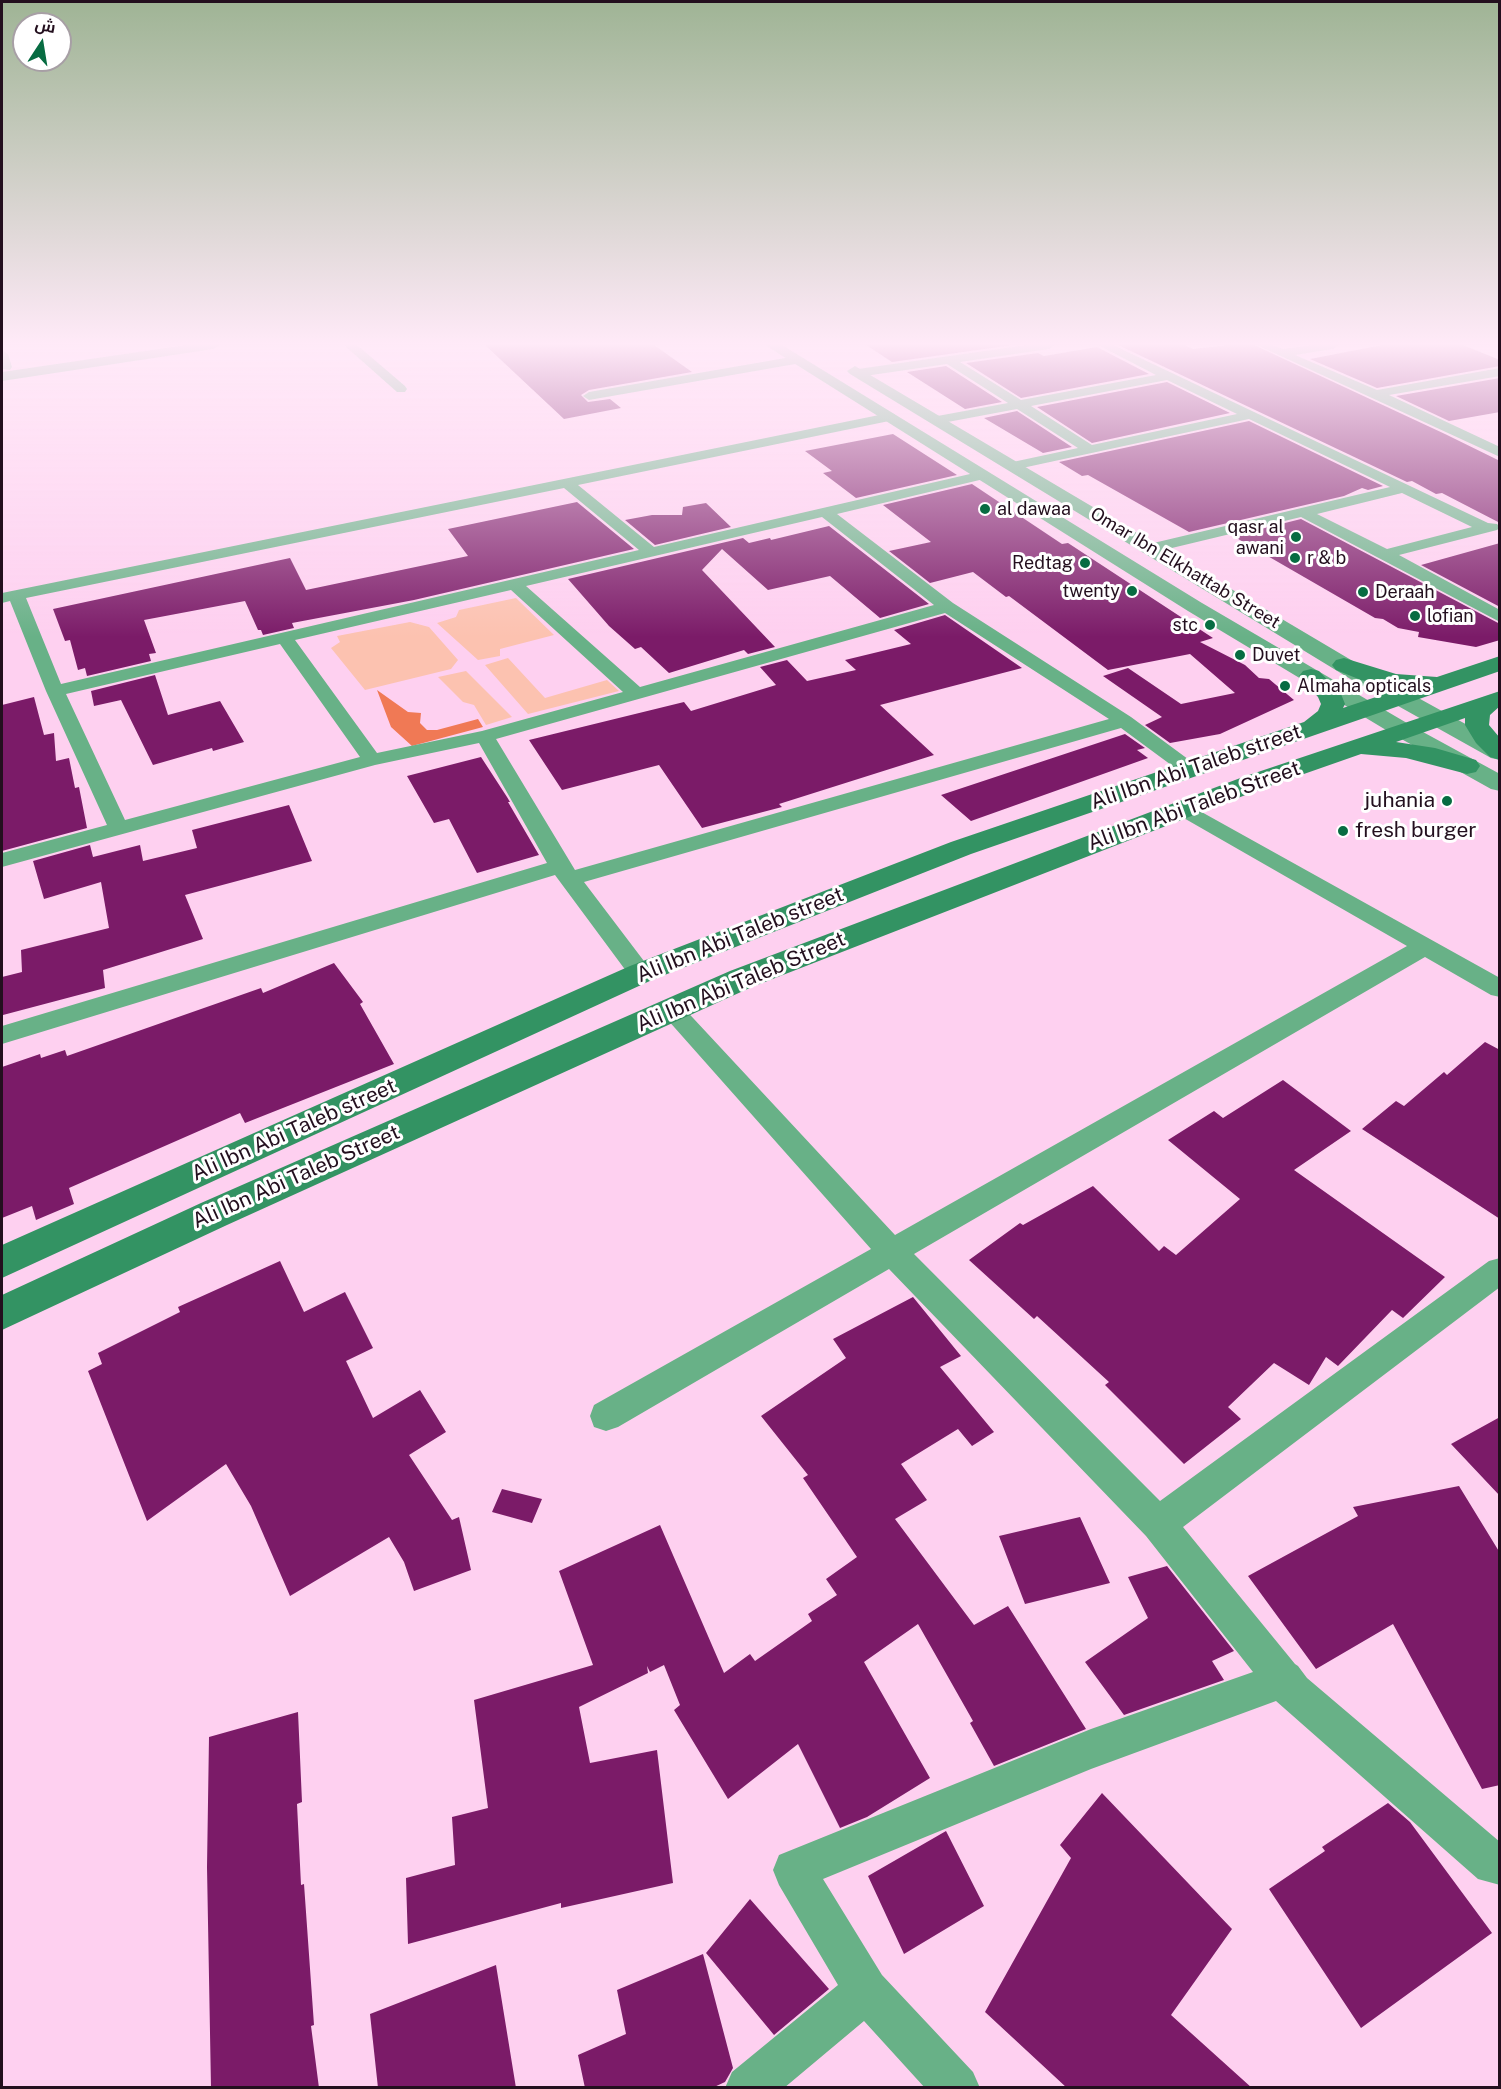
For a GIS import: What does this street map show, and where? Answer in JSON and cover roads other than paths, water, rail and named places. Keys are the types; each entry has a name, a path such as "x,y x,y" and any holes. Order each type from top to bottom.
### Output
{"main road":[{"name":"Ali Ibn Abi Taleb street","path":"2,1262 641,973 962,848 1500,663"},
{"path":"1344,664 1369,675 1396,681 1449,680"},
{"path":"1311,676 1329,694 1332,704 1329,714 1313,727"},
{"path":"1493,700 1478,714 1477,725 1485,738 1499,752"},
{"name":"Ali Ibn Abi Taleb Street","path":"2,1313 214,1214 741,979 1182,809 1493,700"},
{"path":"1347,750 1406,750 1467,766"}],"street":[{"path":"119,828 9,597 765,442"},
{"name":"Omar Ibn Elkhattab Street","path":"930,442 1365,709 1500,784"},
{"name":"Omar Ibn Elkhattab Street","path":"974,442 1438,720 1499,752"},
{"path":"1078,442 1089,450"},
{"path":"1013,466 1125,442"},
{"path":"1308,442 1493,527"},
{"path":"1482,442 1496,449"},
{"path":"55,691 983,476"},
{"path":"567,483 652,553"},
{"path":"1151,548 1406,488"},
{"path":"825,512 947,607 1124,721 1189,769"},
{"path":"1304,513 1500,617"},
{"path":"1385,554 1493,527"},
{"path":"514,584 638,695"},
{"path":"2,860 372,760 485,736 947,607"},
{"path":"284,637 372,760"},
{"path":"2,1035 565,872 1124,721"},
{"path":"485,736 565,872 641,973"},
{"path":"1182,809 1500,989"},
{"path":"606,1416 1424,946"},
{"path":"671,1010 892,1252 1158,1524 1285,1679 1293,1692 1493,1863 1500,1864"},
{"path":"1158,1524 1500,1270"},
{"path":"957,2088 866,1991 794,1870 1091,1749 1285,1679"},
{"path":"748,2088 866,1991"}],"place":[{"name":"al dawaa","path":"985,509"},
{"name":"qasr al awani","path":"1296,537"},
{"name":"r & b","path":"1295,558"},
{"name":"Redtag","path":"1085,563"},
{"name":"twenty","path":"1132,591"},
{"name":"Deraah","path":"1363,592"},
{"name":"lofian","path":"1415,616"},
{"name":"stc","path":"1210,625"},
{"name":"Duvet","path":"1240,655"},
{"name":"Almaha opticals","path":"1285,686"},
{"name":"juhania","path":"1447,801"},
{"name":"fresh burger","path":"1343,831"}]}
